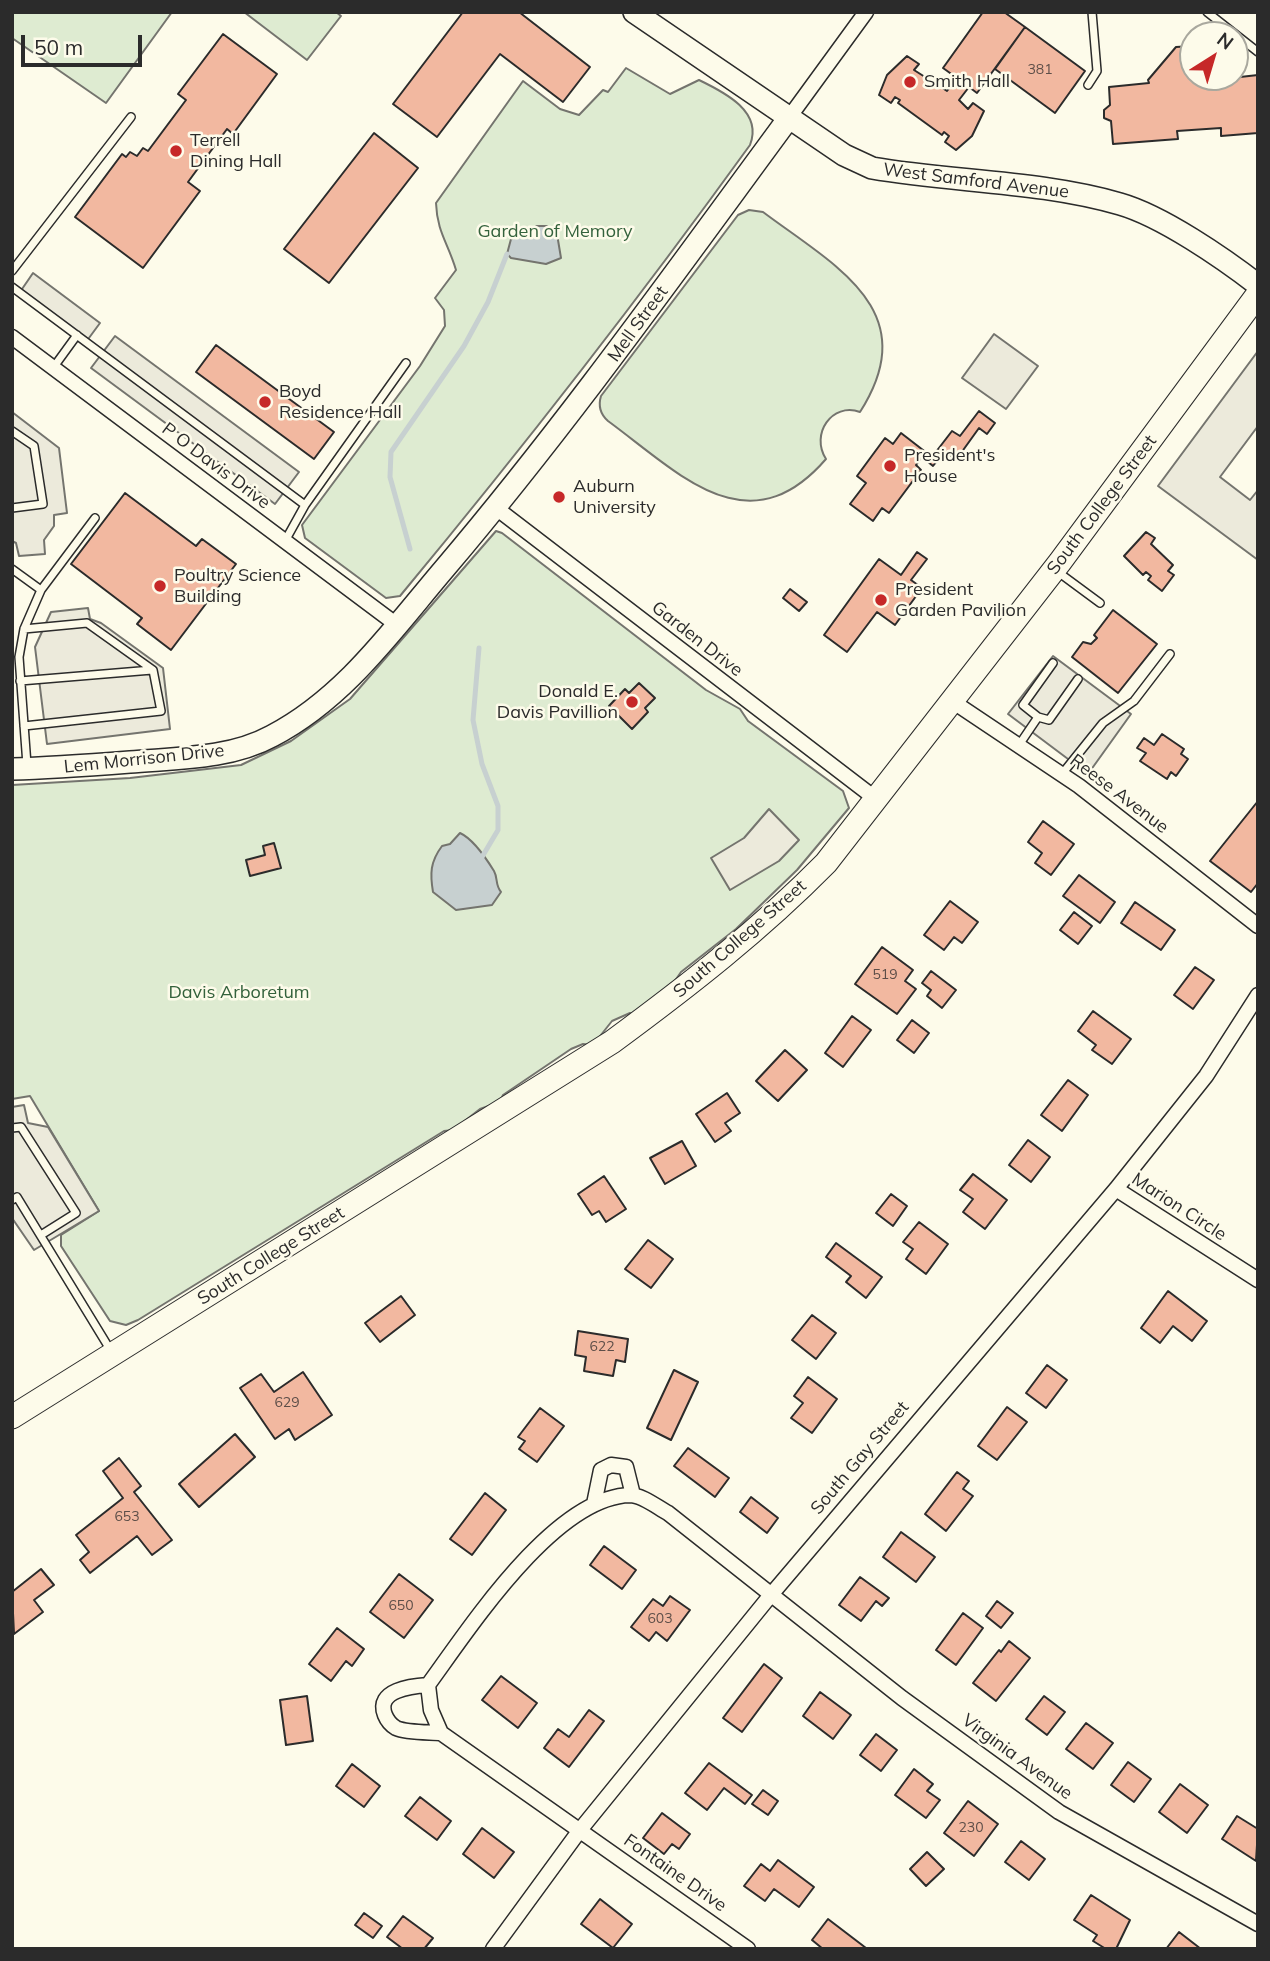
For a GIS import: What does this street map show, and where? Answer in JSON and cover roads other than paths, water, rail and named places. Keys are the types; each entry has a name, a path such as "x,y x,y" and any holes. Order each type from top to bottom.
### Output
{"main road":[{"name":"South College Street","path":"12,1417 612,1042 702,976 787,902 826,863 1054,570 1258,294"}],"street":[{"name":"West Samford Avenue","path":"634,12 788,119 844,155 872,168 1072,193 1123,205 1171,229 1258,285"},
{"name":"Mell Street","path":"397,625 577,407 866,12"},
{"name":"P O Davis Drive","path":"12,337 397,625"},
{"name":"Garden Drive","path":"496,508 876,799"},
{"name":"Lem Morrison Drive","path":"20,769 169,760 243,748 271,737 304,717 356,673 397,625"},
{"name":"Reese Avenue","path":"952,701 1062,774 1258,926"},
{"name":"South Gay Street","path":"493,1949 580,1830 770,1596 1116,1189 1206,1076 1258,995"},
{"name":"Marion Circle","path":"1116,1189 1258,1280"},
{"path":"441,1733 430,1710 428,1685 506,1580 547,1539 594,1504 633,1495 626,1467 611,1465 601,1471 594,1504"},
{"name":"Virginia Avenue","path":"633,1495 668,1513 770,1596 1059,1812 1258,1924"},
{"path":"428,1685 397,1690 386,1699 383,1709 386,1720 396,1728 441,1733"},
{"name":"Fontaine Drive","path":"441,1733 748,1949"}],"lane":[{"path":"1088,85 1097,71 1092,12"},
{"path":"1208,12 1258,52"},
{"path":"12,271 131,117"},
{"path":"12,287 305,505"},
{"path":"53,368 77,335"},
{"path":"285,541 305,505 406,363"},
{"path":"12,431 34,446 43,504 12,508"},
{"path":"20,769 24,726 19,657 24,629 41,590 95,517"},
{"path":"12,569 41,590"},
{"path":"1054,570 1100,603"},
{"path":"24,629 87,623 153,670 161,711 24,726"},
{"path":"1062,774 1103,723 1133,701 1170,654"},
{"path":"1053,663 1023,705 1038,718 1049,720 1078,679"},
{"path":"20,681 153,670"},
{"path":"12,715 22,714"},
{"path":"1019,745 1038,718"},
{"path":"12,1128 21,1127 76,1213 40,1235"},
{"path":"12,1200 17,1197 113,1354"}],"waterway":[{"path":"410,549 390,477 391,452 464,346 488,302 507,254"},
{"path":"479,648 473,720 482,764 498,806 498,830 482,857"}],"place":[{"name":"Smith Hall","path":"910,82"},
{"name":"Terrell Dining Hall","path":"176,151"},
{"name":"Boyd Residence Hall","path":"265,402"},
{"name":"President's House","path":"890,466"},
{"name":"Auburn University","path":"559,497"},
{"name":"Poultry Science Building","path":"160,586"},
{"name":"President Garden Pavilion","path":"881,600"},
{"name":"Donald E. Davis Pavillion","path":"632,702"}],"park label":[{"name":"Garden of Memory","path":"555,232"},
{"name":"Davis Arboretum","path":"239,993"}]}
